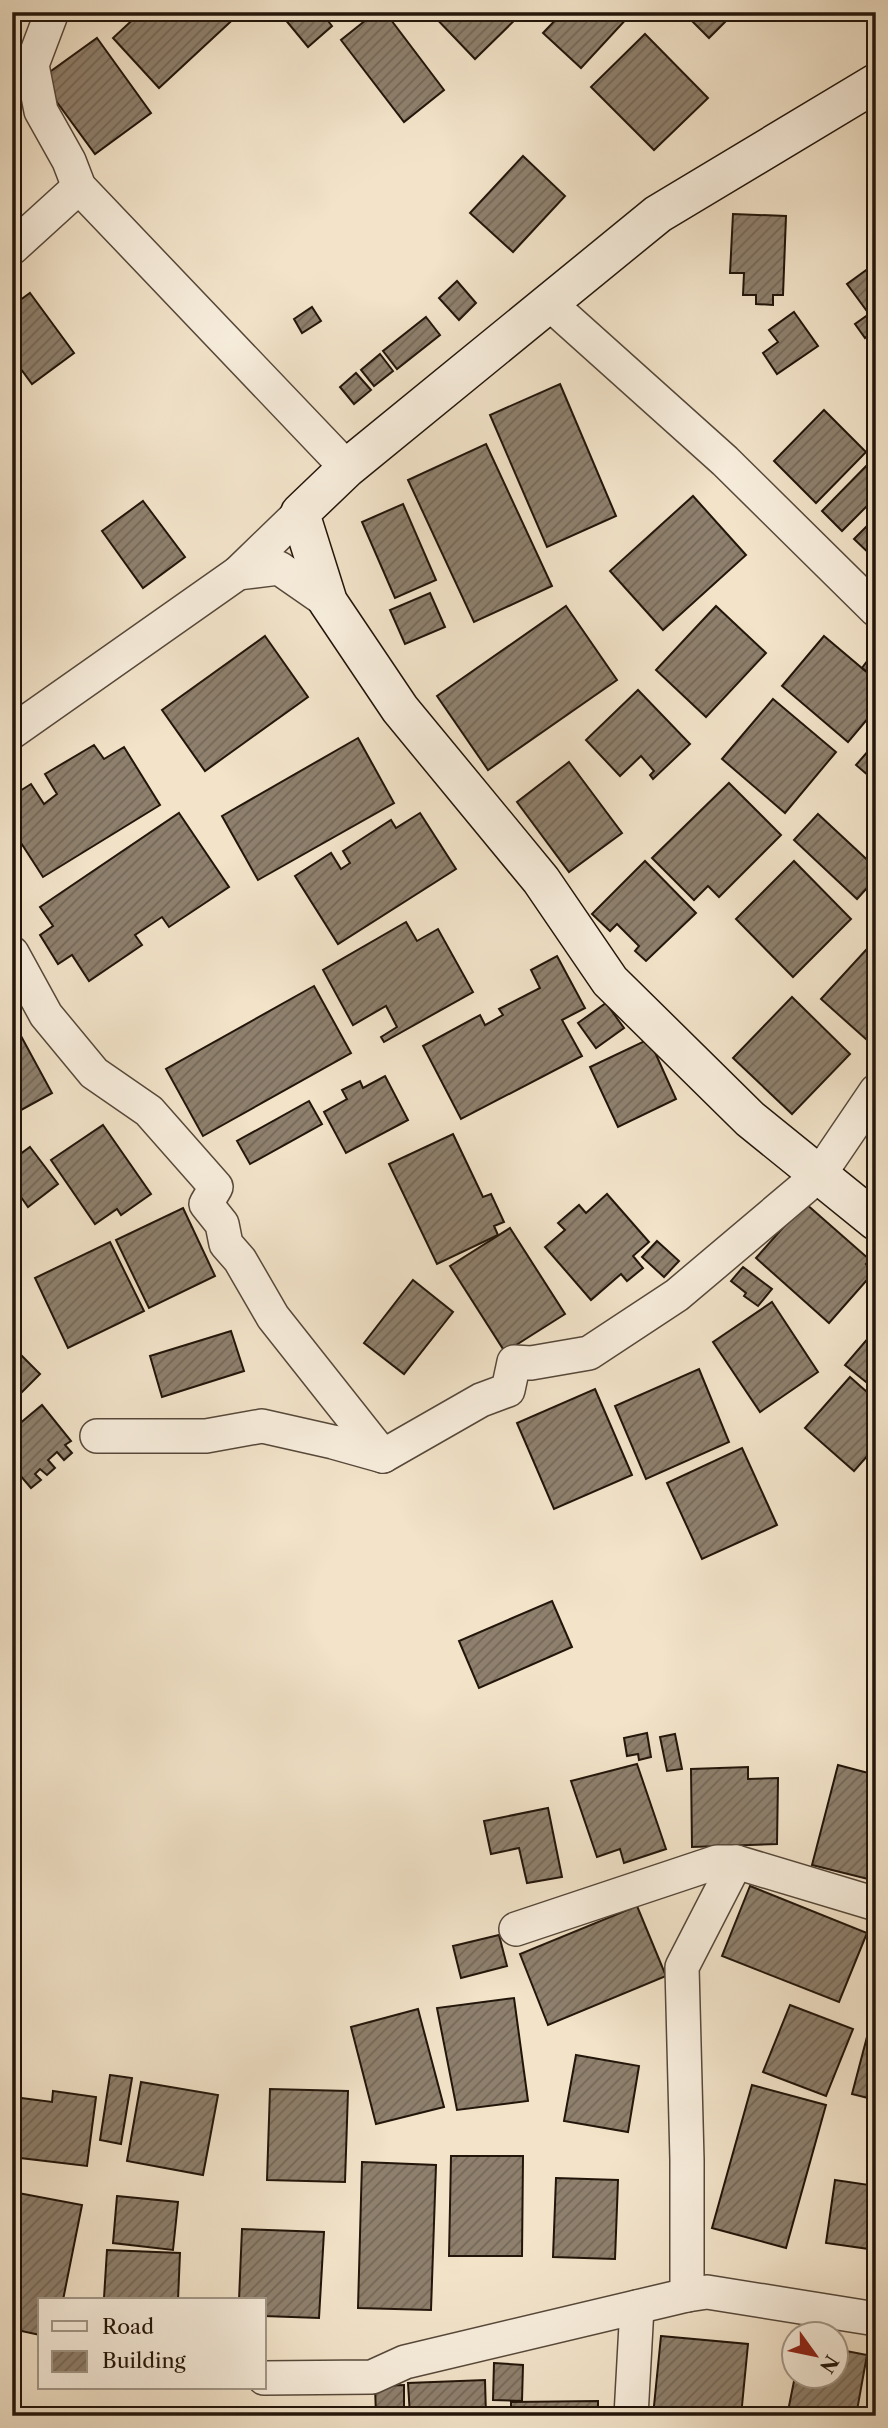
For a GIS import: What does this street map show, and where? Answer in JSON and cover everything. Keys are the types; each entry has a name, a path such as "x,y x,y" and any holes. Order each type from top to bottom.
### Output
{"street":[{"path":"52,12 32,65 41,111 69,161 79,187 347,468"},
{"path":"12,732 238,573 347,468 659,214 876,83"},
{"path":"12,248 79,187"},
{"path":"551,304 725,461 876,610"},
{"path":"300,513 328,602 400,709 541,880 610,981 750,1119 876,1221"},
{"path":"238,573 279,568 328,602"},
{"path":"12,953 46,1015 94,1073 149,1111 216,1187 206,1203 222,1224 226,1244 240,1260 273,1317 383,1456"},
{"path":"97,1436 206,1436 262,1426 383,1456 481,1400 508,1390 514,1362 531,1363 589,1353 677,1295 819,1175 876,1091"},
{"path":"516,1929 717,1861 736,1862 876,1904"},
{"path":"687,2295 682,1967 736,1862"},
{"path":"266,2378 372,2377 405,2362 707,2292 876,2319"},
{"path":"631,2416 637,2307"}],"building":[{"path":"141,12 241,12 159,88 113,38"},
{"path":"279,12 321,12 332,26 308,47"},
{"path":"376,12 385,12 444,90 404,122 341,40"},
{"path":"430,12 523,12 475,59"},
{"path":"563,12 627,12 630,15 581,68 543,33"},
{"path":"683,12 735,12 709,38"},
{"path":"645,34 708,98 654,150 591,87"},
{"path":"97,38 151,113 95,154 40,79"},
{"path":"523,156 565,196 513,252 470,213"},
{"path":"733,214 786,216 783,295 773,295 773,305 756,304 756,295 743,295 744,273 730,273"},
{"path":"876,263 876,336 872,332 865,338 855,324 869,314 847,284"},
{"path":"457,281 476,303 459,320 439,298"},
{"path":"30,293 74,353 32,384 12,357 12,306"},
{"path":"312,307 321,321 302,333 294,319"},
{"path":"794,312 818,346 777,374 763,353 778,342 769,330"},
{"path":"426,317 440,335 397,369 383,351"},
{"path":"380,354 393,371 374,386 361,370"},
{"path":"356,373 371,390 354,404 340,387"},
{"path":"560,384 616,516 547,547 490,415"},
{"path":"824,410 866,452 816,503 774,461"},
{"path":"486,444 552,586 474,622 408,480"},
{"path":"876,456 876,497 842,531 822,511"},
{"path":"693,496 746,555 663,630 610,571"},
{"path":"143,501 185,557 143,588 102,531"},
{"path":"403,504 436,580 395,598 362,522"},
{"path":"876,517 876,560 854,539"},
{"path":"430,593 445,627 405,644 390,610"},
{"path":"566,606 617,680 488,770 437,696"},
{"path":"716,606 766,653 706,717 656,670"},
{"path":"265,636 308,697 205,771 162,710"},
{"path":"824,636 876,680 876,709 848,742 782,686"},
{"path":"876,649 876,678 862,668"},
{"path":"638,690 690,744 653,779 650,775 654,771 641,756 620,776 586,740"},
{"path":"773,699 836,752 785,813 722,759"},
{"path":"358,738 394,803 258,880 222,816"},
{"path":"876,742 876,782 856,765"},
{"path":"94,745 104,759 124,747 160,805 43,877 12,829 12,796 31,784 44,804 57,794 45,774"},
{"path":"569,762 622,833 569,872 517,802"},
{"path":"729,783 781,835 719,897 708,886 694,900 652,858"},
{"path":"179,813 229,887 169,927 162,917 135,935 142,945 89,981 72,955 58,964 40,935 53,926 40,907"},
{"path":"420,813 456,869 338,944 295,876 331,853 341,869 350,863 343,851 391,820 396,828"},
{"path":"818,814 876,868 876,878 857,899 794,840"},
{"path":"645,861 696,913 646,961 635,951 639,946 617,924 610,931 592,914"},
{"path":"794,861 851,919 793,977 736,919"},
{"path":"406,922 417,941 438,929 473,992 384,1042 381,1037 397,1027 386,1006 353,1025 323,970"},
{"path":"876,939 876,1048 821,999"},
{"path":"557,956 585,1008 562,1020 582,1056 461,1119 423,1046 480,1015 485,1025 503,1015 499,1009 540,988 531,970"},
{"path":"314,986 351,1053 203,1136 166,1069"},
{"path":"792,997 850,1054 792,1114 733,1058"},
{"path":"606,1003 624,1028 596,1048 578,1023"},
{"path":"15,1025 52,1093 12,1115 12,1027"},
{"path":"649,1039 676,1099 618,1127 590,1067"},
{"path":"385,1076 408,1120 346,1153 324,1112 347,1099 342,1090 360,1081 363,1088"},
{"path":"309,1101 322,1124 250,1164 237,1141"},
{"path":"103,1125 151,1194 121,1215 117,1209 95,1224 51,1160"},
{"path":"453,1134 483,1197 491,1194 504,1222 494,1226 498,1235 437,1264 389,1164"},
{"path":"30,1147 58,1184 28,1207 21,1197 12,1203 12,1160"},
{"path":"607,1194 649,1242 633,1256 643,1268 627,1281 621,1274 591,1300 545,1247 565,1230 558,1223 579,1205 586,1213"},
{"path":"805,1203 870,1260 866,1264 874,1272 829,1323 756,1258"},
{"path":"183,1208 215,1276 149,1308 116,1240"},
{"path":"510,1228 565,1314 505,1352 450,1266"},
{"path":"657,1241 679,1261 664,1277 642,1257"},
{"path":"110,1242 144,1311 68,1348 35,1278"},
{"path":"743,1267 772,1289 758,1306 744,1296 746,1293 731,1281"},
{"path":"413,1280 453,1312 404,1374 364,1343"},
{"path":"772,1302 818,1372 760,1412 713,1342"},
{"path":"876,1329 876,1390 845,1365"},
{"path":"231,1331 244,1371 162,1397 150,1356"},
{"path":"15,1349 40,1374 12,1402 12,1353"},
{"path":"699,1369 729,1442 646,1479 615,1406"},
{"path":"850,1377 876,1400 876,1446 854,1471 805,1428"},
{"path":"595,1389 632,1475 554,1509 517,1423"},
{"path":"42,1405 71,1441 65,1445 72,1453 64,1460 57,1452 48,1460 55,1468 47,1475 40,1469 35,1474 41,1480 31,1488 12,1466 12,1430"},
{"path":"742,1448 777,1525 702,1559 667,1483"},
{"path":"552,1601 572,1647 479,1688 459,1641"},
{"path":"647,1733 651,1757 639,1760 638,1754 627,1756 624,1738"},
{"path":"675,1734 682,1769 667,1771 660,1737"},
{"path":"637,1764 666,1849 624,1863 620,1849 597,1857 571,1781"},
{"path":"838,1765 876,1775 876,1881 812,1865"},
{"path":"748,1767 748,1779 778,1778 777,1844 692,1847 691,1769"},
{"path":"548,1808 562,1877 527,1883 519,1848 491,1854 484,1821"},
{"path":"750,1886 867,1933 839,2002 722,1956"},
{"path":"637,1906 666,1976 548,2025 520,1954"},
{"path":"499,1935 507,1966 461,1978 453,1946"},
{"path":"514,1998 528,2101 457,2110 437,2008"},
{"path":"790,2005 853,2029 826,2096 763,2072"},
{"path":"418,2009 444,2107 376,2124 351,2027"},
{"path":"868,2033 876,2035 876,2100 852,2094"},
{"path":"576,2055 639,2066 628,2132 564,2121"},
{"path":"110,2075 132,2078 121,2144 100,2140"},
{"path":"141,2082 218,2095 203,2175 127,2161"},
{"path":"752,2085 826,2105 786,2248 712,2228"},
{"path":"270,2089 348,2091 345,2182 267,2180"},
{"path":"53,2091 96,2097 87,2166 12,2157 13,2097 52,2102"},
{"path":"451,2156 523,2156 522,2256 449,2256"},
{"path":"362,2162 436,2165 431,2310 358,2308"},
{"path":"556,2178 618,2180 615,2259 553,2257"},
{"path":"835,2180 876,2186 876,2250 826,2243"},
{"path":"13,2192 82,2205 63,2298 38,2298 38,2335 12,2329"},
{"path":"117,2196 178,2202 173,2250 113,2243"},
{"path":"242,2229 324,2232 319,2318 266,2316 266,2298 239,2298"},
{"path":"107,2250 180,2253 178,2298 104,2298"},
{"path":"661,2336 748,2344 741,2416 653,2416"},
{"path":"850,2352 867,2355 856,2416 787,2416 792,2390 850,2390"},
{"path":"494,2363 523,2365 522,2401 493,2400"},
{"path":"485,2380 486,2416 410,2416 408,2383"},
{"path":"404,2385 404,2416 376,2416 375,2386"},
{"path":"598,2401 598,2416 511,2416 511,2402"}]}
